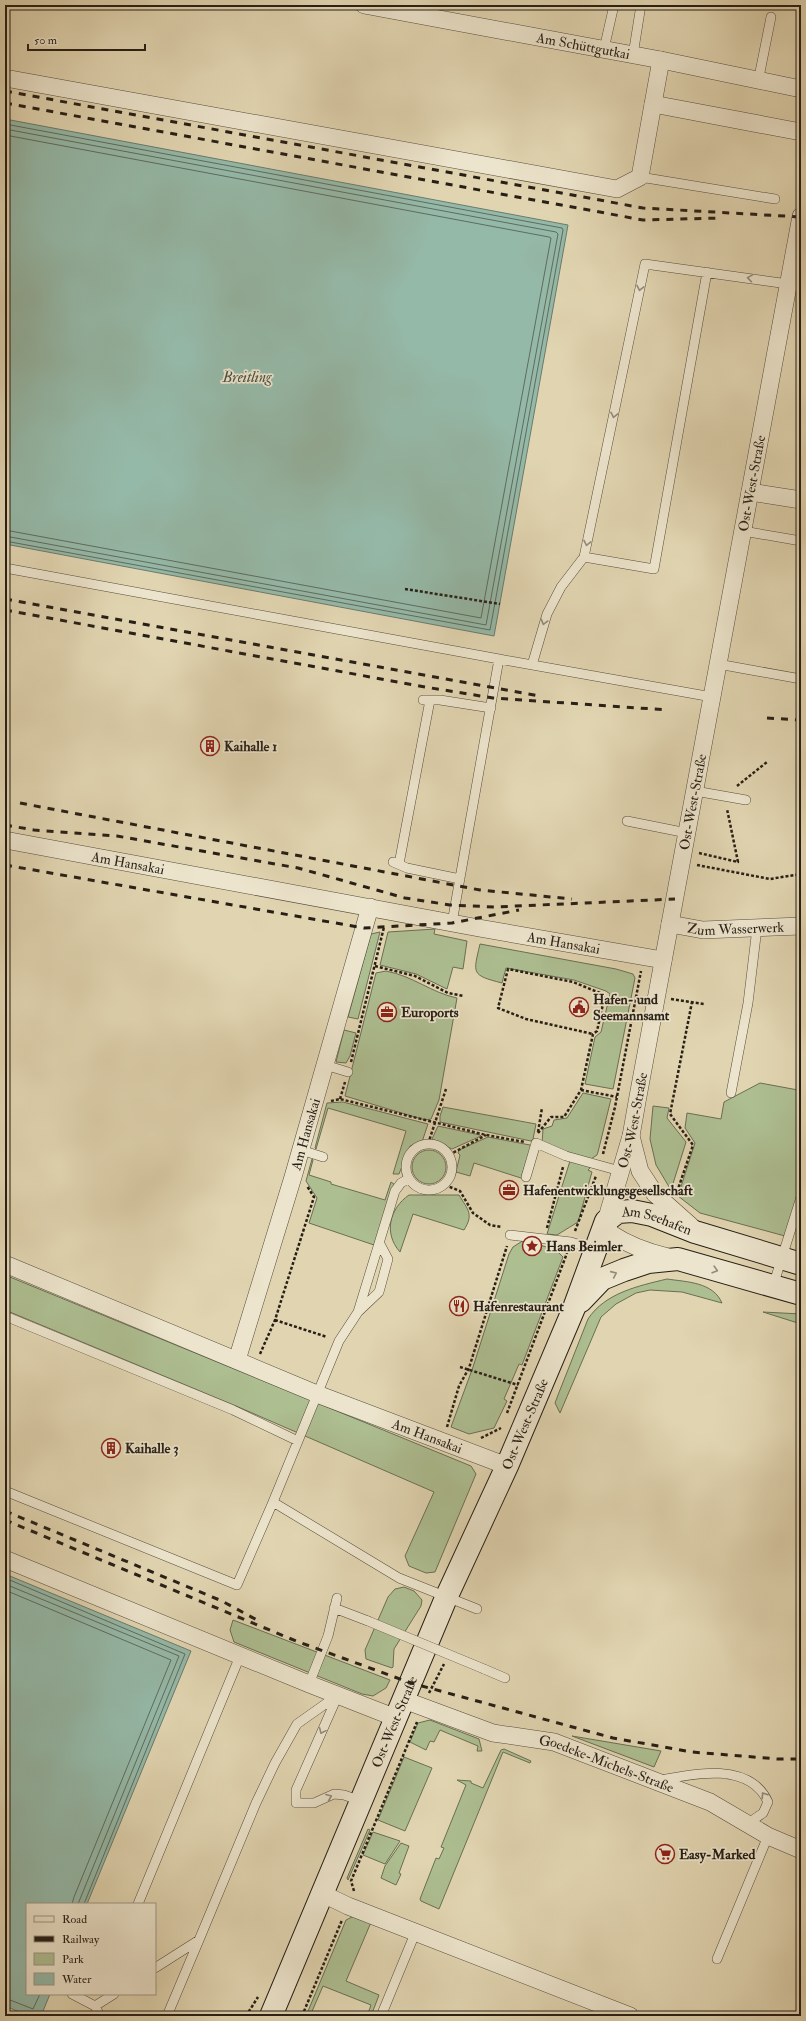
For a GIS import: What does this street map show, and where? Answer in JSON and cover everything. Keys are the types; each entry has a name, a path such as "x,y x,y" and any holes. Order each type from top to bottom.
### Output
{"street":[{"name":"Am Schüttgutkai","path":"364,5 604,49 758,82 801,89"},
{"path":"5,78 617,189 640,177 661,60"},
{"path":"653,104 801,132"},
{"name":"Ost-West-Straße","path":"271,2016 446,1598 507,1466 574,1308 606,1221 631,1136 788,284 800,234 801,216"},
{"path":"750,492 801,500"},
{"name":"Am Hansakai","path":"5,840 452,923 664,960"},
{"name":"Am Hansakai","path":"236,1360 301,1150 370,907"},
{"name":"Zum Wasserwerk","path":"670,924 703,930 801,926"},
{"name":"Am Seehafen","path":"631,1136 640,1171 655,1194 701,1234"},
{"name":"Am Seehafen","path":"792,1261 701,1234 652,1215 632,1211 618,1212 606,1221 610,1233 622,1242 650,1253 678,1259 801,1294"},
{"name":"Am Seehafen","path":"574,1308 602,1279 648,1262 678,1259"},
{"name":"Am Hansakai","path":"5,1264 317,1394 507,1466"},
{"name":"Goedeke-Michels-Straße","path":"5,1559 338,1695 493,1733 554,1742 710,1802 768,1836 801,1850"},
{"path":"322,1894 348,1906 416,1931 630,2016"}],"lane":[{"path":"604,49 614,5"},
{"path":"633,55 642,5"},
{"path":"758,82 771,17"},
{"path":"640,177 776,199"},
{"path":"532,665 547,614 561,586 584,557 645,264 788,284"},
{"path":"584,557 654,569 707,272"},
{"path":"743,531 801,541"},
{"path":"5,568 712,697"},
{"path":"452,923 499,659"},
{"path":"718,664 801,679"},
{"path":"460,878 396,863 426,700 491,708"},
{"path":"695,791 746,800"},
{"path":"627,821 684,849"},
{"path":"731,1093 748,1003 757,928"},
{"path":"325,1065 348,1072"},
{"path":"526,1177 536,1139 566,1156 620,1172"},
{"path":"428,1144 440,1147 449,1155 452,1163 452,1171 450,1178 445,1185 439,1189 425,1191 408,1179 406,1166 411,1153 416,1148 428,1144"},
{"path":"301,1150 323,1157"},
{"path":"358,1312 365,1285 380,1244 395,1191 401,1183 408,1179"},
{"path":"773,1286 792,1261 801,1197"},
{"path":"510,1235 571,1242 596,1250"},
{"path":"5,1491 237,1585 273,1502 339,1341 358,1312 379,1292 388,1259 380,1244"},
{"path":"5,1316 233,1410 298,1440"},
{"path":"273,1502 399,1578 446,1598 477,1609"},
{"path":"309,1684 328,1636 337,1598"},
{"path":"334,1608 505,1678"},
{"path":"138,1903 240,1656"},
{"path":"338,1695 296,1790 296,1803 314,1803 334,1794 344,1795 361,1801"},
{"path":"167,2016 256,1803 275,1762 297,1724 338,1695"},
{"path":"655,1781 691,1774 726,1773 746,1779 764,1792 768,1802 763,1813 747,1824"},
{"path":"717,1959 768,1836"},
{"path":"381,2016 416,1931"},
{"path":"156,1967 199,1940"},
{"path":"74,1995 95,2006 100,2016"},
{"path":"95,2006 100,1995"},
{"path":"95,2006 112,1995"}],"path":[{"path":"405,589 500,604"},
{"path":"684,849 738,862 724,796 767,762"},
{"path":"684,849 770,879 801,874"},
{"path":"340,1099 388,911"},
{"path":"507,1415 600,1165 617,1098 643,957"},
{"path":"375,966 415,976 448,993 464,996"},
{"path":"536,1139 551,1117 564,1117 581,1090 593,1034 597,1031 604,995 573,982 508,969 498,1008 526,1019 593,1034"},
{"path":"657,997 704,1004"},
{"path":"675,1198 693,1145 670,1114 692,1002"},
{"path":"428,1144 446,1088"},
{"path":"581,1090 617,1098"},
{"path":"315,1099 326,1102 340,1099 486,1135 536,1139"},
{"path":"536,1139 542,1108"},
{"path":"449,1155 486,1135"},
{"path":"544,1240 566,1156"},
{"path":"256,1368 275,1320 314,1197 304,1180 293,1177"},
{"path":"445,1185 460,1191 473,1213 490,1225 502,1227 510,1235 469,1368 459,1386 446,1431"},
{"path":"275,1320 339,1341"},
{"path":"460,1367 469,1368 518,1385"},
{"path":"499,1434 504,1421"},
{"path":"302,2016 354,1890"},
{"path":"246,2016 260,1993"}],"green space":[{"path":"435,929 434,934 467,941 463,969 453,967 447,989 416,974 380,965 388,932"},
{"path":"380,932 358,1019 348,1017 371,934"},
{"path":"480,944 616,969 633,974 635,978 613,1089 585,1084 595,1037 601,1032 610,994 606,991 574,980 506,968 502,983 484,978 477,972 476,967"},
{"path":"386,971 396,973 448,996 457,998 439,1100 431,1119 425,1120 345,1096 376,973"},
{"path":"344,1030 356,1033 350,1056 346,1063 336,1062"},
{"path":"760,1083 798,1090 801,1085 801,1184 785,1236 700,1213 678,1196 695,1143 685,1128 687,1113 721,1119 724,1102"},
{"path":"583,1093 611,1099 597,1155 591,1159 542,1144 543,1129 552,1126 554,1120 567,1118"},
{"path":"343,1102 428,1124 422,1142 410,1146 399,1174 393,1174 406,1131 328,1108 316,1149 315,1148 327,1103"},
{"path":"653,1106 669,1108 667,1118 686,1142 671,1190 656,1165 650,1139"},
{"path":"443,1107 536,1124 533,1139 531,1141 440,1122"},
{"path":"438,1126 481,1136 452,1149 432,1139"},
{"path":"488,1137 530,1145 531,1147 521,1178 474,1163 470,1176 456,1172 460,1155 458,1153 459,1150"},
{"path":"426,1150 432,1150 436,1151 443,1157 446,1167 445,1174 439,1181 432,1184 426,1184 422,1183 415,1177 412,1170 412,1164 413,1160 419,1153"},
{"path":"312,1159 309,1175 331,1182 331,1184 385,1200 391,1182 395,1185 374,1245 309,1223 317,1198 306,1181"},
{"path":"570,1161 588,1166 590,1168 588,1170 592,1172 578,1222 557,1235 547,1234"},
{"path":"409,1195 459,1195 469,1212 469,1220 467,1225 464,1230 413,1214 400,1252 392,1237 390,1229 391,1221 397,1207 402,1200"},
{"path":"524,1240 556,1250 563,1257 522,1365 519,1364 504,1399 507,1401 494,1428 469,1434 451,1427 473,1367 509,1254 513,1247"},
{"path":"5,1275 471,1466 476,1474 435,1572 426,1573 409,1566 405,1556 434,1492 236,1406 5,1310"},
{"path":"667,1279 691,1282 706,1287 718,1296 722,1303 682,1292 650,1290 636,1293 616,1304 601,1317 560,1413 555,1403 588,1319 595,1310 603,1303 623,1292"},
{"path":"763,1312 801,1314 801,1324"},
{"path":"404,1587 414,1591 422,1600 421,1606 394,1649 392,1668 366,1659 365,1650 388,1597 395,1589"},
{"path":"233,1620 390,1680 386,1688 373,1696 362,1694 234,1642 230,1630"},
{"path":"430,1720 479,1739 482,1751 477,1751 478,1746 440,1730 434,1742 430,1741 426,1750 410,1742 418,1723"},
{"path":"572,1736 661,1751 654,1767"},
{"path":"504,1749 531,1761 530,1763 503,1752 439,1909 421,1901 420,1899 436,1858 439,1859 444,1848 441,1847 466,1785 457,1780 471,1781 471,1783 483,1788 501,1750"},
{"path":"404,1757 432,1768 405,1831 378,1820"},
{"path":"368,1829 370,1830 348,1880 347,1878"},
{"path":"373,1832 400,1841 385,1864 363,1855"},
{"path":"401,1843 409,1846 399,1873 401,1874 396,1885 381,1878 385,1866"},
{"path":"354,1916 372,1920 346,1981 379,1995 371,2016 367,2016 371,2005 323,1986 310,2016 306,2016 346,1920"}],"water":[{"name":"Breitling","path":"5,119 568,225 494,636 5,544"},
{"path":"5,1574 191,1651 87,1903 26,1903 26,1995 50,1995 41,2016 29,2016 5,2006"}],"railway":[{"path":"5,91 643,208 801,217"},
{"path":"5,103 643,220 721,218"},
{"path":"5,599 540,696"},
{"path":"5,610 425,687 493,698 668,710"},
{"path":"767,718 801,720"},
{"path":"20,803 480,890 572,899"},
{"path":"5,825 34,830 117,836 298,868 405,898 450,905 495,907 675,899"},
{"path":"5,865 364,928 452,923 519,910"},
{"path":"5,1511 222,1601 257,1620"},
{"path":"5,1520 296,1641 411,1683 613,1738 692,1752 778,1759 801,1759"}],"place":[{"name":"Kaihalle 1","path":"210,746"},
{"name":"Hafen- und Seemannsamt","path":"579,1007"},
{"name":"Euroports","path":"387,1012"},
{"name":"Hafenentwicklungsgesellschaft","path":"509,1190"},
{"name":"Hans Beimler","path":"532,1246"},
{"name":"Hafenrestaurant","path":"459,1306"},
{"name":"Kaihalle 3","path":"111,1448"},
{"name":"Easy-Marked","path":"665,1854"}]}
